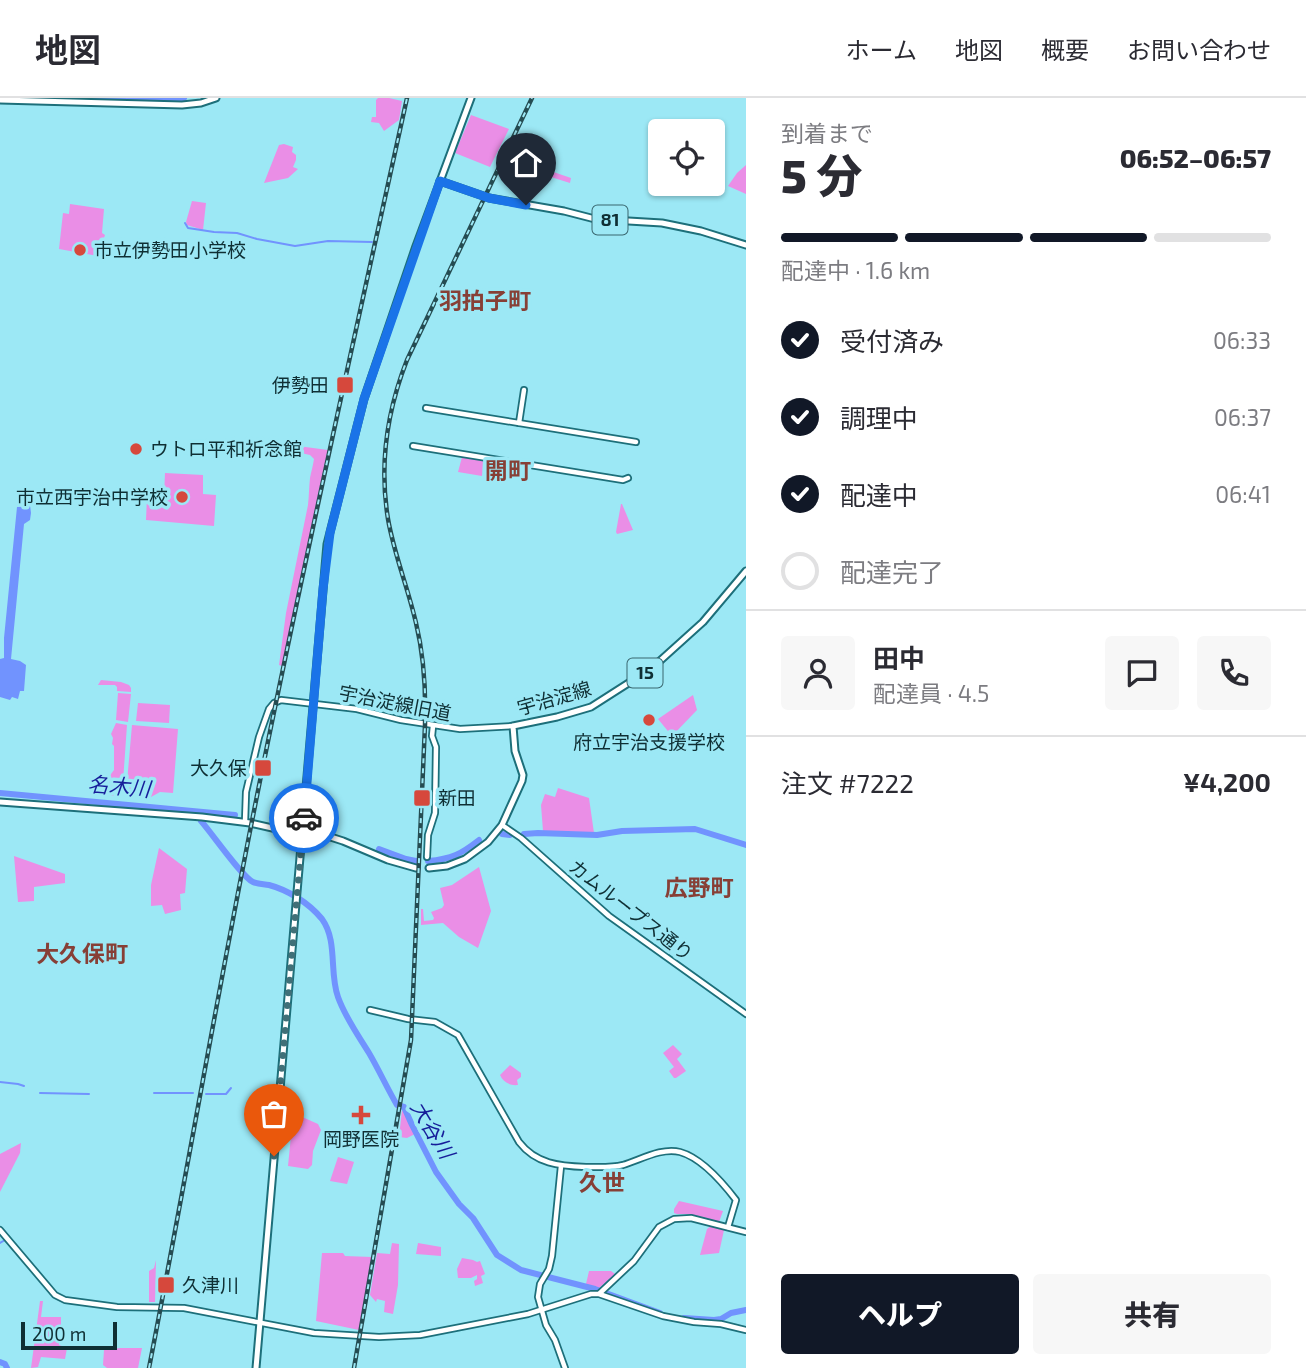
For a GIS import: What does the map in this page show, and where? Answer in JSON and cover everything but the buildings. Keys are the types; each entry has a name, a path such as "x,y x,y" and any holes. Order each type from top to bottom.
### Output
{"main road":[{"path":"0,100 190,104 216,98"},
{"path":"256,1368 330,533 364,399 471,98"},
{"name":"81","path":"440,181 489,198 595,219 662,223 701,231 746,245"},
{"name":"宇治淀線","path":"429,868 456,863 472,855 488,842 502,825 523,775 515,751 513,726 591,707 651,669 692,634 746,571"},
{"path":"0,802 245,822 282,830 328,835 388,860 416,867"}],"street":[{"path":"519,423 524,390"},
{"path":"426,408 636,442"},
{"path":"413,446 623,480 628,478"},
{"name":"宇治淀線旧道","path":"245,822 250,772 269,709 272,704 281,700 357,709 433,726 470,730 513,726"},
{"path":"427,857 428,835 435,813 436,747 432,736 433,726"},
{"name":"カムループス通り","path":"502,825 521,838 608,916 746,1014"},
{"path":"370,1010 435,1022 458,1035 523,1148 539,1160 561,1166 614,1167 666,1152 679,1152 714,1173 736,1200 728,1227"},
{"path":"561,1166 552,1256 538,1290 548,1329 558,1346 565,1368"},
{"path":"0,1230 49,1290 58,1297 117,1307 184,1308 314,1332 394,1337 420,1335 542,1310 601,1292 634,1261 659,1227 679,1217 746,1232"},
{"path":"601,1292 663,1316 746,1330"}],"shaded area":[{"path":"378,98 402,101 399,120 384,131 379,123 371,122 372,117 376,117"},
{"path":"471,115 509,129 490,167 455,153"},
{"path":"279,145 293,147 296,160 293,167 298,169 288,178 264,183"},
{"path":"746,165 746,194 728,186"},
{"path":"536,166 571,178 570,183 533,174"},
{"path":"192,201 206,203 203,230 187,225"},
{"path":"70,204 104,209 102,233 105,235 98,256 59,249 63,213 69,214"},
{"path":"298,446 328,450 282,666 279,665 286,613 308,505 314,459 310,455 296,452"},
{"path":"462,457 483,460 482,476 458,472"},
{"path":"165,473 203,475 203,494 216,495 214,526 146,520 147,497 164,497"},
{"path":"621,504 633,530 617,534 616,532"},
{"path":"101,680 129,685 131,692 117,691 115,685 98,685"},
{"path":"118,693 131,694 128,722 116,720"},
{"path":"693,695 697,710 672,736 658,719"},
{"path":"138,703 170,705 169,723 136,721"},
{"path":"116,723 127,725 122,796 104,795 108,792 114,770 111,734"},
{"path":"132,725 178,729 173,793 160,792 151,797 126,794"},
{"path":"558,788 589,798 594,833 543,831 541,805 545,794 555,797"},
{"path":"159,848 187,869 185,893 180,894 181,910 165,914 162,905 151,906 151,885"},
{"path":"14,856 65,874 65,883 34,887 34,901 18,902"},
{"path":"479,867 491,911 478,948 443,923 421,925 421,909 424,921 433,920 431,912 444,905 440,888 452,885"},
{"path":"673,1045 682,1054 677,1059 686,1071 676,1078 669,1071 674,1067 663,1053"},
{"path":"510,1065 521,1073 517,1080 518,1085 507,1083 500,1075"},
{"path":"402,1110 415,1134 407,1138 399,1137"},
{"path":"300,1116 318,1124 321,1130 313,1151 312,1165 308,1169 288,1166 292,1126"},
{"path":"21,1143 20,1153 0,1192 0,1154"},
{"path":"338,1157 354,1162 347,1184 330,1181"},
{"path":"679,1201 723,1211 719,1222 674,1213"},
{"path":"711,1226 724,1230 719,1253 700,1255 707,1229"},
{"path":"392,1243 399,1244 398,1285 393,1314 384,1312 385,1301 377,1299 376,1302 370,1295 377,1253 390,1254"},
{"path":"418,1243 441,1247 441,1256 416,1254"},
{"path":"322,1253 372,1257 359,1330 316,1321"},
{"path":"462,1258 480,1261 485,1274 481,1276 483,1283 475,1286 477,1275 458,1278 457,1269"},
{"path":"156,1260 155,1302 149,1302 149,1271 154,1268"},
{"path":"589,1271 611,1271 615,1274 599,1288 586,1284"},
{"path":"40,1301 43,1301 41,1317 61,1317 61,1325 58,1326 59,1345 67,1348 65,1359 41,1357 38,1367 31,1368"},
{"path":"142,1348 138,1368 107,1368 103,1365 104,1350"}],"water":[{"path":"30,505 30,520 24,524 11,659 26,665 24,691 20,691 18,699 12,697 10,700 0,697 0,659 4,658 17,507"}],"waterway":[{"path":"68,98 178,101 184,98"},
{"path":"185,223 188,228 237,233 295,246 328,241 372,242"},
{"name":"名木川","path":"0,793 235,815"},
{"name":"大谷川","path":"201,821 248,878 255,883 276,887 291,894 322,919 330,937 335,988 344,1012 397,1105 404,1107 436,1172 459,1204 473,1218 497,1255 521,1270 595,1289 660,1313"},
{"name":"名木川","path":"524,834 597,835 622,831 695,829 746,845"},
{"name":"名木川","path":"502,834 510,835"},
{"name":"名木川","path":"428,861 456,855 479,840"},
{"name":"名木川","path":"379,849 416,861"},
{"path":"0,1082 24,1086"},
{"path":"206,1094 226,1094 231,1088"},
{"path":"40,1093 89,1094"},
{"path":"154,1093 193,1093"},
{"path":"0,1243 5,1240"},
{"name":"大谷川","path":"684,1318 714,1320 746,1310"},
{"path":"0,1362 7,1368"}],"railway":[{"path":"149,1368 263,766 407,98"},
{"path":"354,1368 411,1040 425,725 424,673 419,635 394,545 385,498 387,438 394,399 407,360 532,98"}],"way so far":[{"path":"274,1156 304,818"}],"place":[{"name":"市立伊勢田小学校","path":"80,250"},
{"name":"伊勢田","path":"345,385"},
{"name":"ウトロ平和祈念館","path":"136,449"},
{"name":"市立西宇治中学校","path":"182,497"},
{"name":"府立宇治支援学校","path":"649,720"},
{"name":"大久保","path":"263,768"},
{"name":"新田","path":"422,798"},
{"name":"岡野医院","path":"361,1115"},
{"name":"久津川","path":"166,1285"}],"district":[{"name":"羽拍子町","path":"485,301"},
{"name":"開町","path":"508,471"},
{"name":"広野町","path":"699,888"},
{"name":"大久保町","path":"82,954"},
{"name":"久世","path":"602,1183"}],"route":[{"path":"304,818 327,544 364,399 416,246 440,181 489,198 526,205"}]}
